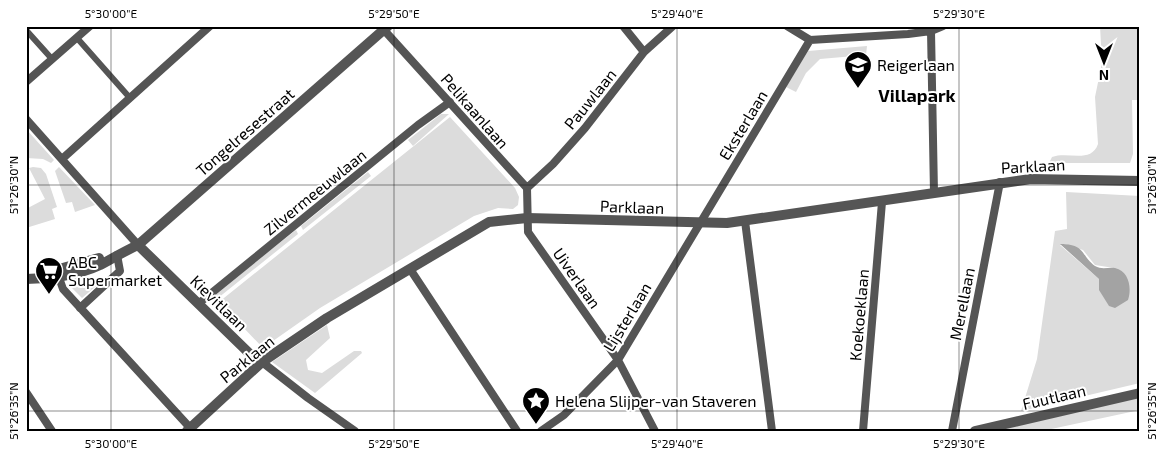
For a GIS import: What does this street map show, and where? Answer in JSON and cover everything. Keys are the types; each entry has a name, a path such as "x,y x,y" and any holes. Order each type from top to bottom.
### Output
{"street":[{"path":"26,82 90,26"},
{"path":"62,159 210,26"},
{"path":"623,26 644,52"},
{"name":"Pauwlaan","path":"527,188 553,164 586,128 644,52 673,26"},
{"path":"787,26 810,40 908,34 931,31 943,26"},
{"name":"Pelikaanlaan","path":"386,28 527,188"},
{"name":"Tongelresestraat","path":"26,279 57,273 98,258 113,257 138,245 386,28"},
{"path":"26,30 52,60"},
{"path":"931,31 934,193"},
{"path":"77,38 130,98"},
{"name":"Eksterlaan","path":"698,224 810,40"},
{"name":"Zilvermeeuwlaan","path":"198,304 418,125 450,102"},
{"path":"26,119 138,245"},
{"name":"Parklaan","path":"190,430 262,362 327,318 480,226 499,220 527,218 698,224 745,221 882,202 1000,182 1031,179 1140,180"},
{"name":"Merellaan","path":"952,431 1000,182"},
{"path":"527,188 527,218"},
{"name":"Koekoeklaan","path":"863,431 882,202"},
{"name":"Uiverlaan","path":"527,218 528,232 618,360 655,431"},
{"path":"745,221 772,431"},
{"name":"Lijsterlaan","path":"541,431 564,415 618,360 698,224"},
{"name":"Kievitlaan","path":"138,245 250,354 355,431"},
{"path":"80,308 120,271 113,257"},
{"path":"410,269 517,431"},
{"name":"Tongelresestraat","path":"26,273 57,273"},
{"path":"57,273 63,289 190,430"},
{"path":"27,393 52,431"},
{"name":"Fuutlaan","path":"975,431 1140,393"}],"shaded area":[{"path":"1100,26 1140,26 1140,100 1132,100 1133,154 1130,163 1049,163 1052,157 1090,154 1098,144 1095,97 1102,63"},
{"path":"867,46 866,55 820,59 806,73 796,92 786,87 808,51"},
{"path":"441,114 449,114 413,146 408,140"},
{"path":"450,117 515,188 519,197 518,205 513,209 498,208 474,216 320,308 263,348 219,302"},
{"path":"26,129 54,160 51,163 43,159 26,158"},
{"path":"59,167 95,205 75,212 72,202 66,203 55,171"},
{"path":"29,168 41,168 46,174 57,207 52,209 55,219 26,228 26,209 45,199"},
{"path":"368,172 371,176 303,230 301,226"},
{"path":"1066,192 1140,196 1140,383 1021,411 1037,359 1055,231 1067,229","holes":["1065,244 1083,250 1095,265 1114,268 1099,290 1099,279 1060,245"]},
{"path":"296,230 298,234 218,298 212,296"},
{"path":"1060,244 1068,244 1079,248 1095,266 1115,268 1124,273 1130,290 1128,300 1115,308 1109,306 1099,290 1099,279"},
{"path":"108,276 82,298 72,288 73,285"},
{"path":"327,325 330,338 306,360 308,370 322,373 354,351 361,351 362,353 315,393 272,362"},
{"path":"1140,394 1140,410 1042,431 992,431"}],"place":[{"name":"Reigerlaan","path":"858,89"},
{"name":"ABC Supermarket","path":"49,295"},
{"name":"Helena Slijper-van Staveren","path":"536,425"}],"district":[{"name":"Villapark","path":"917,96"}]}
